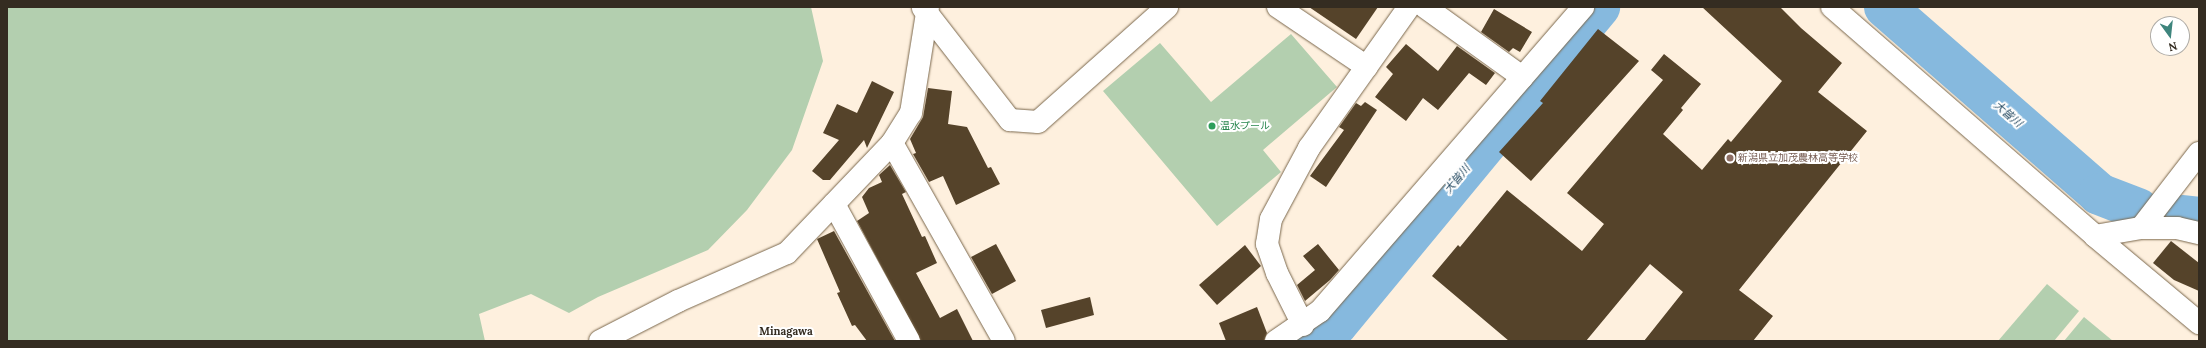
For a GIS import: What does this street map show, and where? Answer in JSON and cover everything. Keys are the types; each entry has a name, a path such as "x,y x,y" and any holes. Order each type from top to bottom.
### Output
{"street":[{"path":"926,10 1010,120 1038,122 1167,7"},
{"path":"1278,7 1367,67"},
{"path":"1303,324 1277,273 1266,244 1271,219 1309,148 1409,7"},
{"path":"1425,7 1522,77"},
{"path":"1276,341 1320,311 1583,7"},
{"path":"1832,7 2095,236 2199,323"},
{"path":"600,341 678,301 787,253 892,143 911,113 926,10"},
{"path":"892,143 1004,341"},
{"path":"2141,228 2199,153"},
{"path":"834,204 909,341"},
{"path":"2095,236 2141,228 2177,228 2199,233"}],"green space":[{"path":"7,7 811,7 823,61 792,150 747,210 708,250 598,297 569,313 531,294 479,314 485,341 7,341"},
{"name":"温水プール","path":"1291,34 1337,87 1263,150 1281,172 1217,226 1103,91 1160,43 1211,102"},
{"path":"2047,284 2079,311 2054,341 1998,341"},
{"path":"2084,317 2113,341 2064,341"}],"building":[{"path":"1309,7 1378,7 1356,39"},
{"path":"1702,7 1780,7 1801,28 1842,63 1818,92 1867,131 1739,290 1773,316 1753,341 1644,341 1683,292 1650,264 1586,341 1509,341 1432,276 1458,245 1460,247 1507,190 1582,251 1604,224 1567,193 1663,80 1651,70 1664,54 1701,84 1681,108 1683,110 1663,134 1702,170 1728,139 1731,142 1782,81"},
{"path":"1494,9 1532,32 1520,52 1513,48 1509,52 1481,32"},
{"path":"1598,29 1639,61 1531,181 1499,152 1543,103 1540,101"},
{"path":"1406,44 1438,71 1457,46 1495,73 1486,85 1469,73 1438,110 1423,98 1406,121 1375,97 1393,74 1386,67"},
{"path":"872,81 894,92 867,148 864,140 830,180 823,180 812,171 839,140 823,133 837,104 857,113"},
{"path":"928,88 952,91 948,124 967,127 988,168 991,167 1000,184 956,205 943,176 929,182 913,154 916,153 910,139 923,117"},
{"path":"1365,102 1377,110 1326,187 1310,176 1344,130 1339,127 1356,103 1361,106"},
{"path":"890,165 906,192 902,194 922,237 925,236 937,263 916,273 940,318 957,309 973,341 921,341 857,221 869,213 862,197 869,188 882,182 879,175"},
{"path":"834,231 895,341 867,341 855,325 852,326 837,293 840,292 817,239"},
{"path":"2171,241 2199,263 2199,291 2174,280 2153,263"},
{"path":"996,244 1016,281 992,294 971,257"},
{"path":"1318,244 1339,270 1330,280 1305,301 1297,285 1315,270 1303,256"},
{"path":"1245,245 1261,266 1217,305 1199,285"},
{"path":"1090,297 1094,315 1046,328 1041,310"},
{"path":"1257,307 1267,333 1264,341 1226,341 1219,323"}],"waterway":[{"name":"大皆川","path":"1307,341 1336,325 1599,7"},
{"name":"大皆川","path":"1885,7 2099,194 2138,209"},
{"name":"大皆川","path":"2183,216 2199,218"}],"place":[{"name":"温水プール","path":"1212,126"},
{"name":"新潟県立加茂農林高等学校","path":"1730,158"}],"district":[{"name":"Minagawa","path":"786,331"}]}
